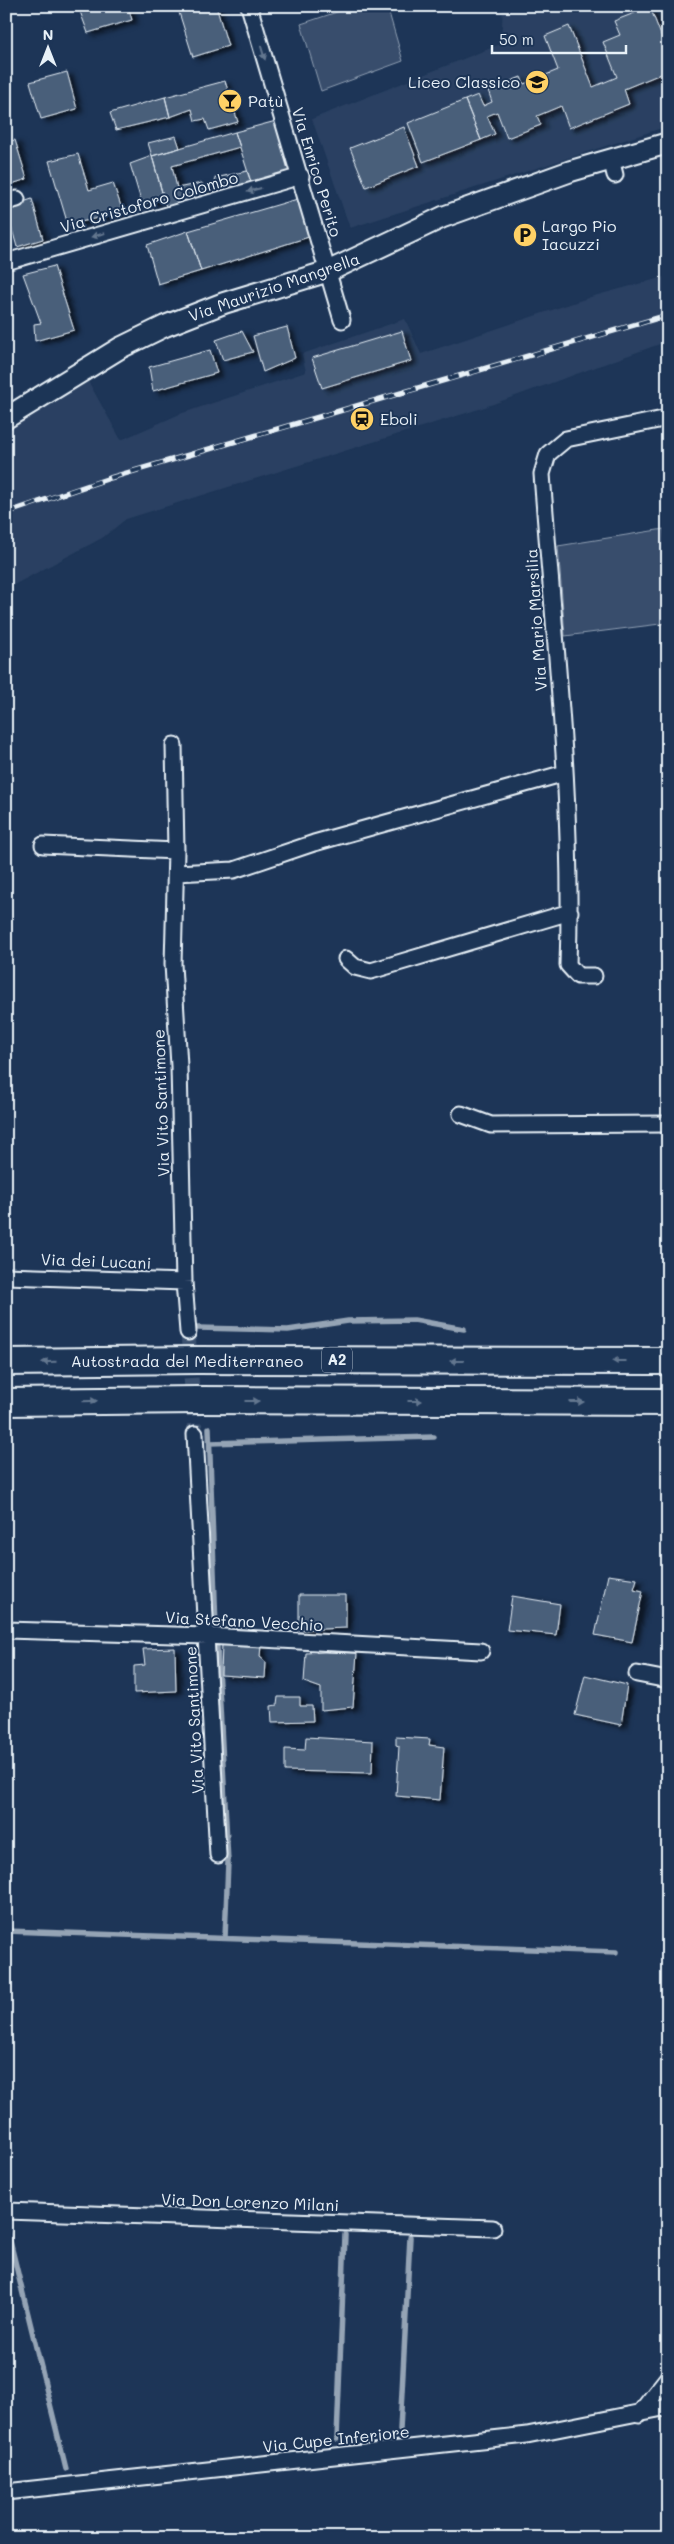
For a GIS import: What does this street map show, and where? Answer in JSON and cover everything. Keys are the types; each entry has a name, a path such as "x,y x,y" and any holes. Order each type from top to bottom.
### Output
{"highway":[{"name":"Autostrada del Mediterraneo","path":"6,1362 197,1360 668,1361"},
{"path":"6,1402 198,1400 668,1402"}],"street":[{"name":"Via Enrico Perito","path":"248,6 301,176 342,320"},
{"name":"Via Maurizio Mangrella","path":"6,418 120,348 165,326 224,303 329,271 443,217 613,167 668,143"},
{"name":"Via Cristoforo Colombo","path":"6,262 301,176"},
{"name":"Via Mario Marsilia","path":"594,976 578,976 568,965 570,912 565,773 542,474 548,454 566,439 668,418"},
{"name":"Via Vito Santimone","path":"174,745 176,873 173,964 179,1066 184,1282 188,1332"},
{"path":"176,873 234,870 314,843 565,773"},
{"path":"43,845 176,851"},
{"path":"346,959 354,966 371,971 570,912"},
{"path":"461,1114 491,1126 668,1124"},
{"name":"Via dei Lucani","path":"6,1276 184,1282"},
{"name":"Via Vito Santimone","path":"195,1434 218,1855"},
{"name":"Via Stefano Vecchio","path":"6,1630 207,1636 481,1651"},
{"path":"637,1674 668,1680"},
{"name":"Via Don Lorenzo Milani","path":"6,2211 493,2228"},
{"path":"639,2414 668,2378"},
{"name":"Via Cupe Inferiore","path":"6,2492 527,2435 668,2407"}],"shaded area":[{"path":"355,6 387,6 403,61 321,91 301,24"},
{"name":"Liceo Classico","path":"503,6 668,6 668,126 350,228 312,119 501,44"},
{"path":"668,276 668,341 479,409 126,519 102,538 6,589 6,431 88,381 121,440 180,414 306,372 302,354 405,319 421,354 594,296"},
{"path":"664,529 668,556 668,623 565,636 558,546"}],"building":[{"path":"78,6 128,6 132,20 88,33"},
{"path":"177,6 216,6 228,46 193,57"},
{"path":"650,7 668,53 668,71 624,89 629,104 569,128 561,106 537,116 541,125 507,138 497,112 487,116 495,134 481,140 465,100 478,95 483,106 492,102 488,90 521,77 524,84 558,70 545,36 569,26 593,87 617,77 603,42 620,35 614,21"},
{"path":"67,72 77,109 41,119 30,82"},
{"path":"225,81 238,122 209,130 205,119 195,121 192,109 170,117 165,97"},
{"path":"165,97 170,117 116,130 110,113"},
{"path":"465,100 481,140 423,162 408,123"},
{"path":"276,121 292,174 252,185 235,132"},
{"path":"404,127 419,166 366,187 350,148"},
{"path":"235,132 240,147 172,166 177,188 202,183 208,197 166,207 152,156"},
{"path":"176,136 180,148 152,156 148,143"},
{"path":"15,140 27,179 6,186 6,142"},
{"path":"78,154 89,190 113,183 123,212 68,225 49,161"},
{"path":"152,156 164,199 142,204 130,164"},
{"path":"247,171 252,185 217,193 215,178"},
{"path":"301,198 315,235 201,271 188,231"},
{"path":"32,199 43,239 17,247 6,208"},
{"path":"188,231 201,271 158,284 147,245"},
{"path":"54,266 74,330 35,341 34,324 41,323 23,274"},
{"path":"287,327 295,358 263,372 253,336"},
{"path":"242,331 253,352 223,360 216,340"},
{"name":"Eboli","path":"402,331 411,361 322,388 312,358"},
{"path":"210,350 217,373 153,391 149,367"},
{"path":"608,1575 637,1579 634,1589 643,1591 632,1642 595,1635"},
{"path":"299,1595 346,1595 346,1628 299,1630"},
{"path":"512,1596 560,1604 556,1635 507,1630"},
{"path":"222,1643 261,1645 260,1657 266,1662 265,1678 221,1675"},
{"path":"175,1648 176,1691 134,1693 134,1666 145,1665 143,1649"},
{"path":"306,1653 357,1653 353,1707 321,1710 321,1688 304,1682"},
{"path":"585,1675 627,1685 621,1725 575,1715"},
{"path":"278,1697 300,1697 300,1706 312,1706 313,1721 272,1722 271,1706 277,1705"},
{"path":"306,1737 373,1741 372,1773 285,1771 285,1749 305,1750"},
{"path":"396,1737 430,1739 429,1745 444,1747 440,1800 396,1796 399,1746 396,1745"}],"waterway":[{"path":"198,1328 288,1330 348,1321 414,1320 464,1329"},
{"path":"209,1428 216,1628 228,1862 225,1938"},
{"path":"210,1443 434,1437"},
{"path":"6,1931 616,1952"},
{"path":"6,2225 66,2469"},
{"path":"337,2439 345,2235"},
{"path":"400,2430 410,2237"}],"tunnel":[{"path":"188,1332 195,1434"}],"railway":[{"path":"6,513 110,478 668,315"}],"place":[{"name":"Liceo Classico","path":"537,82"},
{"name":"Patù","path":"230,101"},
{"name":"Largo Pio Iacuzzi","path":"525,235"},
{"name":"Eboli","path":"362,419"}]}
